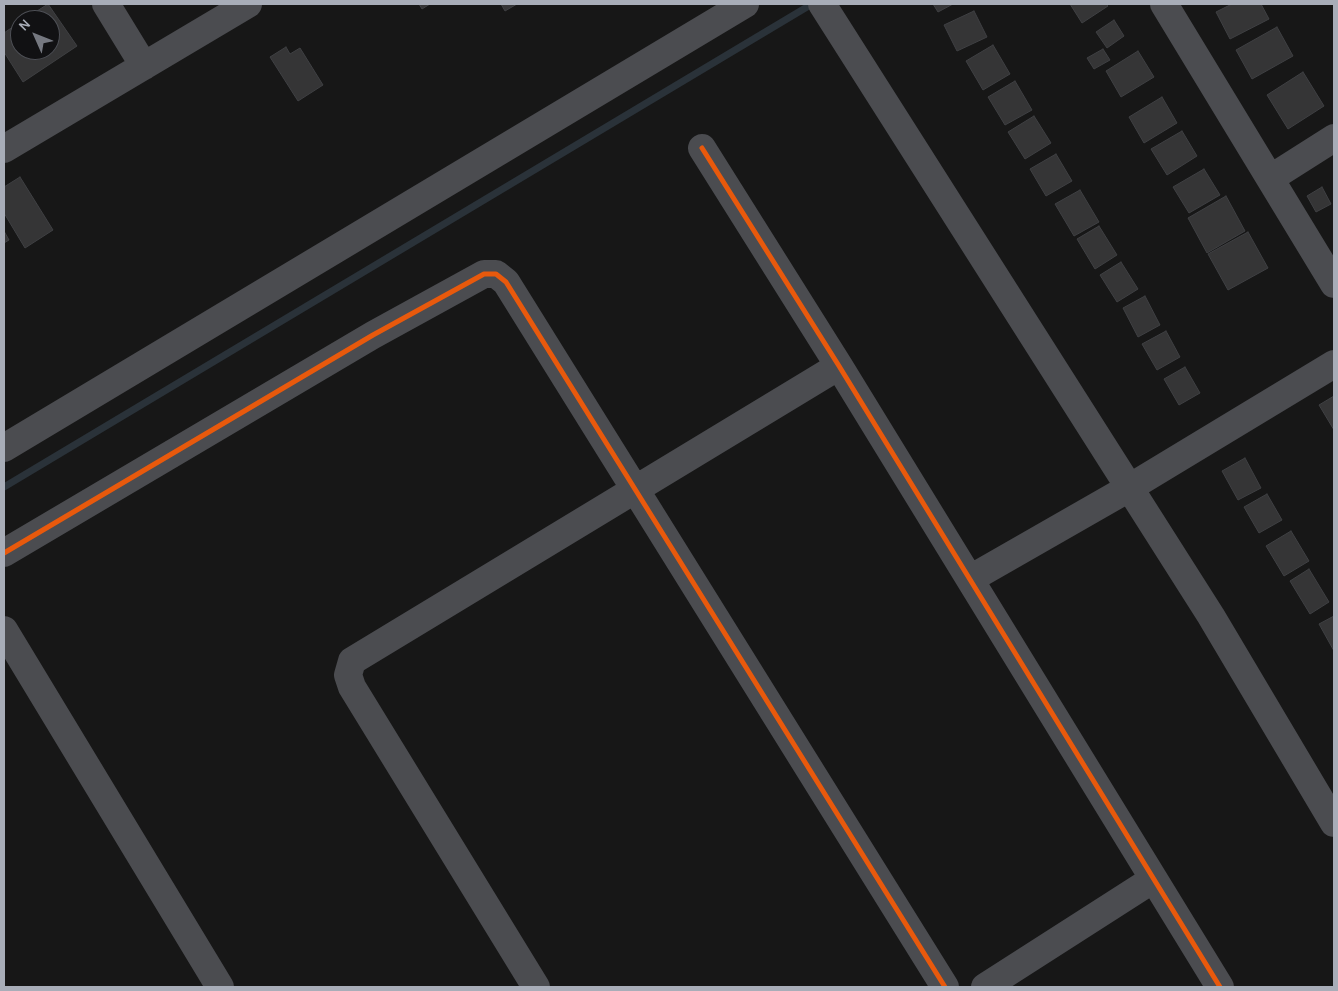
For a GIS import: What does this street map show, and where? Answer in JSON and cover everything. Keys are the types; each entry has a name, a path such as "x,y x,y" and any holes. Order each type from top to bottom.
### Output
{"street":[{"path":"106,4 144,66"},
{"path":"4,149 248,4"},
{"path":"4,448 745,4"},
{"path":"822,4 1211,616 1334,823"},
{"path":"1164,4 1334,284"},
{"path":"1270,178 1334,138"},
{"path":"702,148 839,366 1152,880 1220,987"},
{"path":"4,553 373,335 484,274 496,274 506,282 945,987"},
{"path":"970,579 1129,488 1334,364"},
{"path":"536,987 352,687 348,675 352,661 839,366"},
{"path":"4,630 220,987"},
{"path":"985,987 1152,880"}],"building":[{"path":"48,4 52,10 39,10"},
{"path":"419,4 430,4 422,9"},
{"path":"501,4 517,4 505,11"},
{"path":"933,4 953,4 938,12"},
{"path":"1070,4 1106,4 1108,6 1082,23"},
{"path":"1232,4 1261,4 1269,19 1230,39 1216,12"},
{"path":"974,11 987,37 957,51 944,25"},
{"path":"1114,20 1124,36 1107,48 1096,32"},
{"path":"60,21 77,46 60,57"},
{"path":"1277,27 1293,56 1252,79 1236,50"},
{"path":"10,29 10,60 56,60 23,82 4,52 4,33"},
{"path":"993,45 1010,74 983,90 966,61"},
{"path":"286,47 290,54 300,48 323,85 298,101 270,57"},
{"path":"1103,49 1110,60 1094,69 1087,58"},
{"path":"1138,51 1154,77 1121,97 1106,71"},
{"path":"1303,72 1324,106 1288,129 1267,95"},
{"path":"1015,81 1032,110 1005,125 988,97"},
{"path":"1162,97 1177,123 1144,143 1129,117"},
{"path":"1034,116 1051,143 1025,159 1008,132"},
{"path":"1182,131 1197,156 1167,175 1151,149"},
{"path":"1056,154 1072,181 1046,196 1030,169"},
{"path":"1204,169 1220,195 1189,213 1173,187"},
{"path":"20,177 53,230 25,248 4,213 4,187"},
{"path":"1322,187 1331,204 1316,212 1307,196"},
{"path":"1080,190 1099,222 1074,236 1055,204"},
{"path":"1226,196 1245,231 1207,253 1188,218"},
{"path":"1099,226 1117,255 1095,269 1077,239"},
{"path":"4,231 9,240 4,243"},
{"path":"1248,232 1268,268 1228,290 1208,254"},
{"path":"1121,262 1138,289 1117,302 1100,275"},
{"path":"1145,296 1160,325 1138,337 1123,308"},
{"path":"1166,331 1180,357 1157,370 1142,344"},
{"path":"1185,367 1200,393 1179,405 1164,379"},
{"path":"1334,396 1334,430 1319,405"},
{"path":"1245,458 1261,488 1238,500 1222,471"},
{"path":"1267,494 1282,520 1259,533 1244,507"},
{"path":"1291,531 1309,561 1284,576 1266,546"},
{"path":"1309,569 1329,602 1310,614 1290,581"},
{"path":"1334,616 1334,651 1319,624"}],"waterway":[{"path":"4,487 812,4"}],"cycle path":[{"path":"702,148 839,366 1220,987"},
{"path":"4,553 373,335 484,274 496,274 506,282 945,987"}]}
